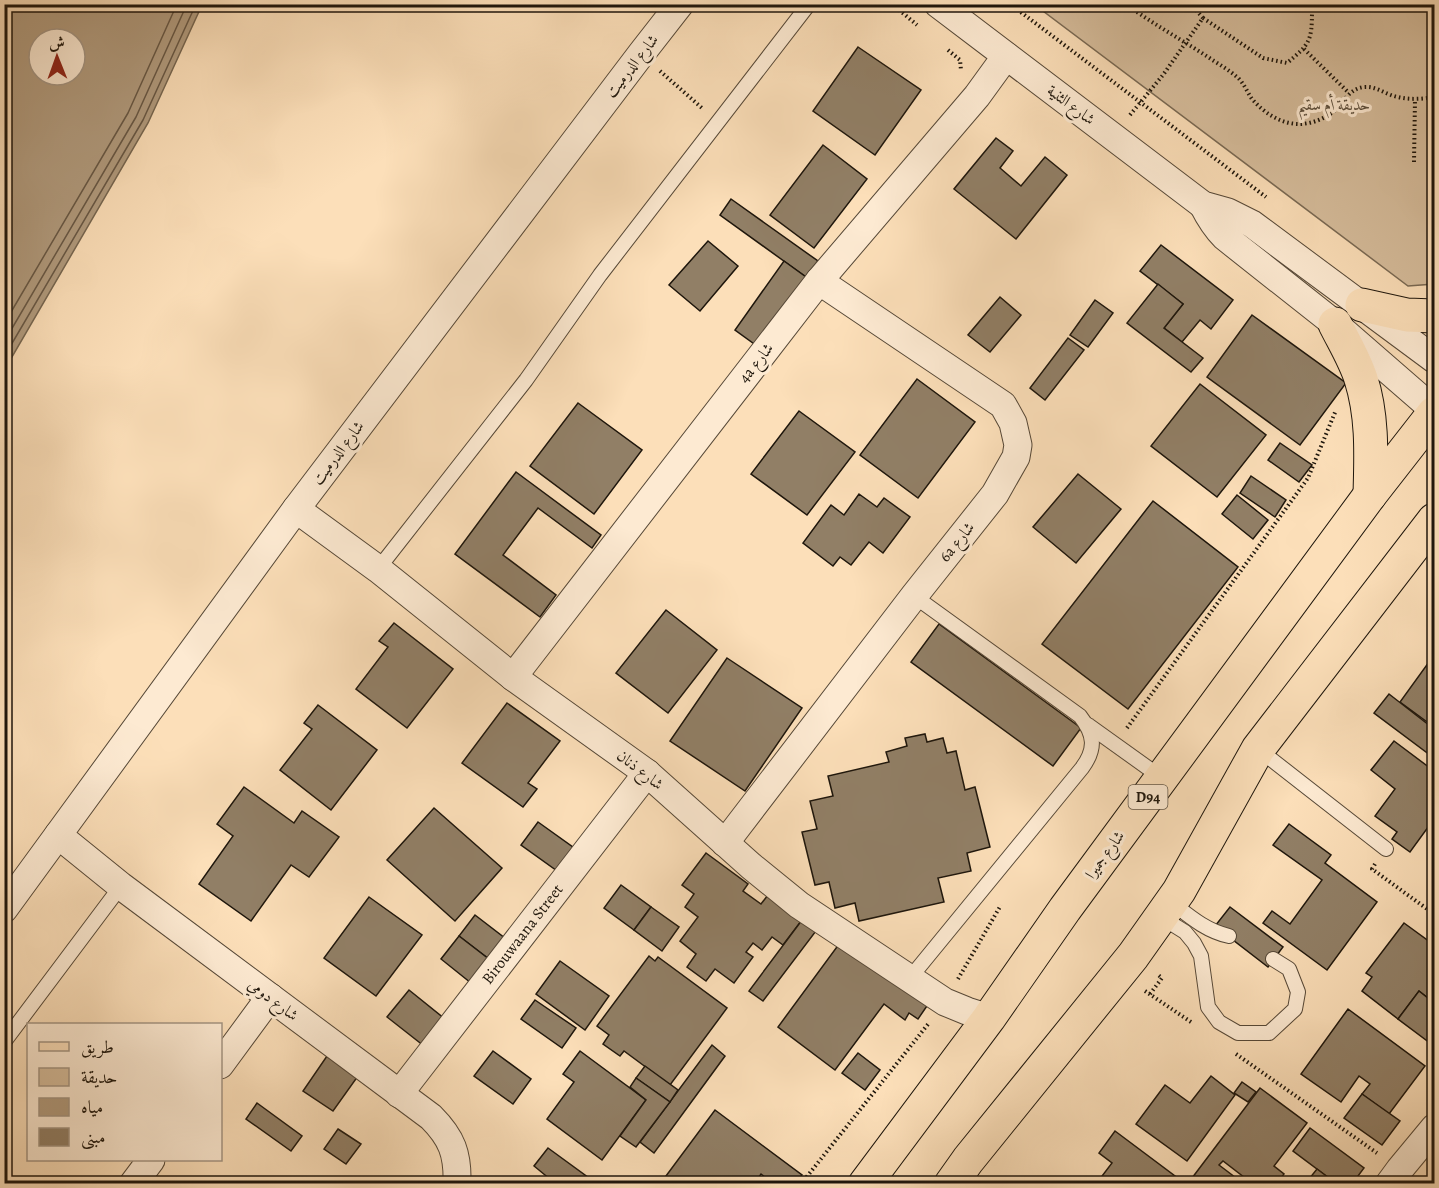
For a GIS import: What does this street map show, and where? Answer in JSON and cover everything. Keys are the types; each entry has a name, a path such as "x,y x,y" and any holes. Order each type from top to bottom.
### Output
{"main road":[{"path":"1362,305 1407,315 1434,316"},
{"path":"1335,324 1355,363 1365,394 1371,441 1370,495"},
{"name":"شارع جميرا","path":"865,1184 989,1018 1065,909 1434,411"},
{"path":"951,1184 1119,974 1166,910 1179,891 1258,749 1434,520"},
{"path":"1398,568 1434,554"}],"street":[{"name":"شارع الدرميت","path":"4,909 296,509 681,4"},
{"name":"شارع الثنية","path":"938,4 1203,205 1228,212 1252,224 1434,359"},
{"name":"4a شارع","path":"513,677 819,280 977,96 1006,56"},
{"name":"شارع الثنية","path":"1203,205 1216,228 1225,237 1335,324 1434,411"},
{"name":"6a شارع","path":"725,843 995,494 1016,457 1018,445 1013,423 1003,405 819,280"},
{"name":"شارع ذنان","path":"296,509 378,569 513,677 647,773 799,905 945,1002 989,1018"},
{"name":"Birouwaana Street","path":"399,1094 647,773"},
{"name":"شارع دومي","path":"58,835 121,886 431,1117 450,1140 458,1168 457,1184"},
{"path":"222,1062 270,997"},
{"path":"1394,1176 1434,1128"},
{"path":"133,1184 150,1161"}],"lane":[{"path":"378,569 526,380 600,275 809,4"},
{"path":"914,596 1162,778"},
{"path":"909,978 1089,759 1092,736 1088,725"},
{"path":"1258,749 1386,849"},
{"path":"4,1042 121,886"},
{"path":"1166,910 1215,933 1229,936"},
{"path":"1166,910 1194,943 1201,956 1208,1006 1219,1022 1238,1033 1269,1033 1295,1009 1298,992 1289,969 1273,959"}],"path":[{"path":"892,4 918,25"},
{"path":"1010,4 1272,202"},
{"path":"1126,4 1236,76 1244,84 1251,98 1262,109 1275,118 1287,122 1299,124 1323,118 1334,111 1349,93 1357,88 1374,88 1398,97 1415,99 1434,97"},
{"path":"1191,4 1203,18 1263,58 1287,63 1304,49 1312,33 1312,10 1325,4"},
{"path":"1114,137 1163,75 1203,18"},
{"path":"943,46 960,60 961,77"},
{"path":"1304,49 1349,93"},
{"path":"641,54 718,122"},
{"path":"1414,162 1415,99"},
{"path":"1386,849 1371,869 1434,914"},
{"path":"1119,974 1198,1027"},
{"path":"1227,1048 1394,1176"}],"green space":[{"name":"حديقة أم سقيم","path":"1035,5 1434,5 1434,284 1408,286"}],"water":[{"path":"5,4 202,5 148,123 5,369"}],"building":[{"path":"858,47 921,90 875,155 813,111"},
{"path":"996,138 1013,151 1000,168 1021,186 1045,157 1067,175 1016,239 954,189"},
{"path":"823,145 867,179 814,248 770,215"},
{"path":"731,199 818,261 806,277 720,215"},
{"path":"708,241 738,266 700,311 669,285"},
{"path":"1161,245 1233,300 1211,329 1200,320 1182,342 1164,328 1183,304 1140,271"},
{"path":"784,261 806,277 757,346 735,330"},
{"path":"1158,284 1183,304 1164,328 1203,358 1191,372 1127,323"},
{"path":"1000,297 1021,315 990,352 968,335"},
{"path":"1095,300 1113,313 1088,347 1070,335"},
{"path":"1252,315 1346,383 1300,445 1207,377"},
{"path":"1068,338 1084,350 1045,400 1030,388"},
{"path":"917,379 975,422 918,498 860,455"},
{"path":"1200,384 1266,435 1217,497 1151,446"},
{"path":"578,403 642,450 594,514 530,466"},
{"path":"799,411 855,452 807,515 751,474"},
{"path":"1280,443 1312,465 1299,482 1268,460"},
{"path":"516,472 601,535 592,548 538,508 503,555 556,595 540,617 455,554"},
{"path":"1078,474 1121,509 1076,563 1033,527"},
{"path":"1251,476 1286,500 1275,517 1240,493"},
{"path":"859,494 877,507 884,498 910,517 883,553 869,542 851,565 840,557 833,566 803,543 831,505 844,515"},
{"path":"1237,495 1268,520 1253,539 1222,514"},
{"path":"1153,501 1238,567 1128,709 1042,644"},
{"path":"666,610 717,650 668,713 616,673"},
{"path":"394,623 453,669 407,728 356,689 388,647 379,641"},
{"path":"939,624 1081,728 1053,766 911,662"},
{"path":"1434,655 1434,727 1400,702"},
{"path":"727,658 802,708 745,791 670,741"},
{"path":"1389,694 1434,729 1434,758 1374,713"},
{"path":"507,703 560,741 528,783 537,789 523,807 462,763"},
{"path":"318,705 377,750 331,810 280,770 312,729 304,723"},
{"path":"925,734 927,742 943,738 947,753 956,751 965,790 975,787 990,847 967,853 971,871 938,878 944,902 859,921 855,903 835,908 829,882 815,885 802,832 817,829 810,801 833,796 828,776 889,762 886,752 907,746 905,738"},
{"path":"1394,741 1434,771 1434,819 1410,852 1392,839 1397,832 1375,816 1395,789 1371,770"},
{"path":"244,787 294,823 302,811 339,837 309,877 291,865 251,921 199,884 233,836 217,824"},
{"path":"434,808 502,868 455,921 387,860"},
{"path":"538,822 577,850 560,873 521,845"},
{"path":"1289,824 1331,855 1325,863 1377,902 1327,970 1263,923 1272,911 1290,924 1322,880 1273,845"},
{"path":"706,853 748,884 743,891 761,904 771,891 805,916 783,945 772,937 762,950 753,943 746,952 753,957 734,983 715,969 706,981 687,967 696,954 680,941 698,917 685,907 694,894 682,885"},
{"path":"621,885 651,907 634,930 604,908"},
{"path":"369,897 422,935 376,996 324,958"},
{"path":"651,907 679,927 662,951 634,930"},
{"path":"1230,907 1283,947 1268,967 1215,926"},
{"path":"475,915 510,942 494,963 459,936"},
{"path":"805,916 819,927 763,1001 749,991"},
{"path":"1404,923 1434,945 1434,997 1432,1001 1419,991 1398,1019 1362,991 1372,977 1366,973"},
{"path":"459,936 494,963 476,987 441,959"},
{"path":"842,940 929,1003 918,1019 909,1013 905,1020 884,1004 835,1070 778,1027"},
{"path":"649,956 655,961 658,957 727,1008 670,1085 624,1051 620,1056 603,1044 609,1035 597,1026"},
{"path":"560,961 609,996 585,1030 536,994"},
{"path":"409,990 445,1019 424,1046 387,1017"},
{"path":"1419,991 1434,1003 1434,1046 1398,1019"},
{"path":"535,1000 576,1028 562,1048 521,1019"},
{"path":"1348,1009 1425,1066 1389,1114 1362,1094 1370,1084 1359,1076 1341,1102 1301,1074"},
{"path":"712,1045 725,1056 654,1153 640,1142"},
{"path":"493,1051 531,1079 513,1104 474,1076"},
{"path":"580,1051 646,1100 602,1160 547,1119 574,1082 563,1074"},
{"path":"858,1053 880,1070 865,1090 842,1073"},
{"path":"327,1056 358,1076 333,1111 303,1091"},
{"path":"645,1066 678,1090 670,1102 636,1078"},
{"path":"1211,1076 1235,1095 1187,1161 1136,1124 1165,1085 1190,1103"},
{"path":"636,1078 670,1102 636,1147 620,1136 646,1100 630,1087"},
{"path":"1242,1082 1256,1092 1248,1102 1234,1093"},
{"path":"1260,1088 1307,1123 1274,1166 1284,1174 1277,1184 1253,1184 1223,1161 1219,1165 1244,1184 1191,1184 1189,1182"},
{"path":"1362,1094 1400,1121 1382,1145 1344,1118"},
{"path":"257,1103 302,1136 291,1151 246,1119"},
{"path":"715,1110 802,1175 795,1184 773,1184 761,1174 754,1184 735,1184 727,1178 723,1184 660,1184"},
{"path":"1310,1128 1364,1168 1352,1184 1337,1184 1293,1151"},
{"path":"338,1129 361,1144 346,1164 324,1149"},
{"path":"1115,1131 1179,1179 1176,1184 1096,1184 1112,1163 1099,1153"},
{"path":"548,1148 589,1178 585,1184 556,1184 534,1166"},
{"path":"1317,1169 1337,1184 1305,1184"}]}
